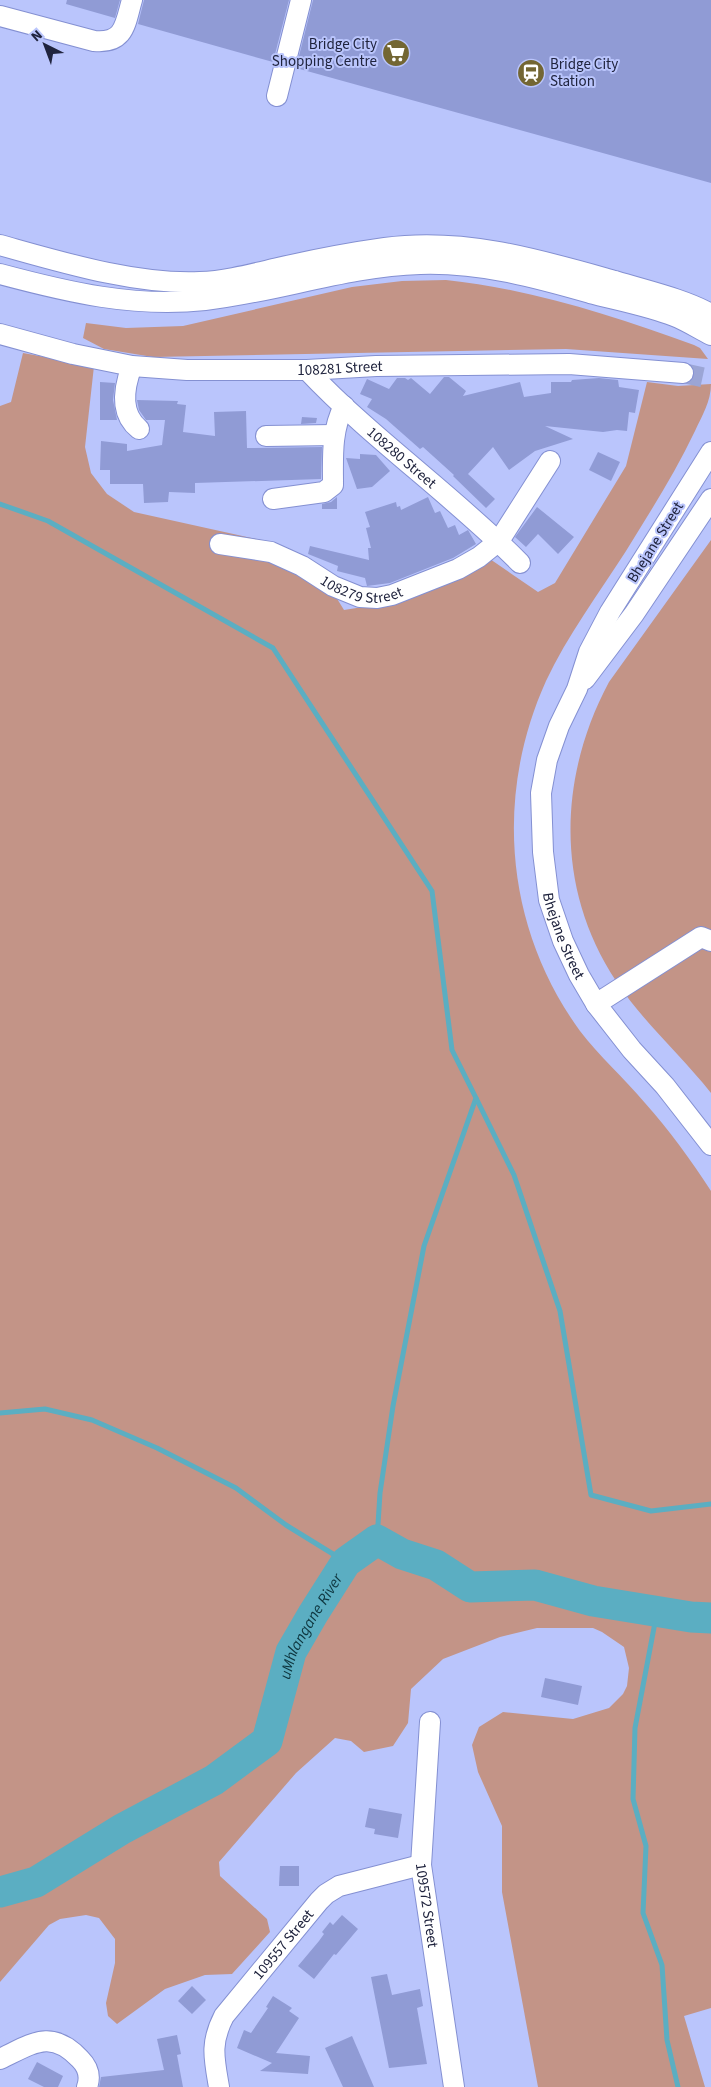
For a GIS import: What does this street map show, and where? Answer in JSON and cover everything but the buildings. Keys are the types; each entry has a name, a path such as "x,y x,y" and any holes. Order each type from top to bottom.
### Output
{"street":[{"path":"0,16 94,42 103,42 117,38 122,32 132,0"},
{"path":"277,96 301,0"},
{"path":"0,245 54,260 114,273 148,279 199,282 235,278 307,262 388,248 418,245 478,248 536,260 607,279 679,300 711,314"},
{"path":"0,274 61,290 107,298 174,302 204,300 265,291 350,272 389,266 427,264 480,266 537,278 673,316 711,335"},
{"name":"108281 Street","path":"0,334 73,354 132,366 187,370 307,370 376,366 569,364 683,373"},
{"path":"132,366 125,386 125,402 129,416 139,429"},
{"name":"108280 Street","path":"307,370 344,406 499,541 520,563"},
{"path":"273,499 324,492 332,485 334,435 337,420 344,406"},
{"path":"266,436 334,435"},
{"name":"Bhejane Street","path":"711,452 610,612 589,652 577,688 559,726 547,760 541,793 543,852 549,900 563,941 579,975 596,1004 632,1050 665,1086 711,1145"},
{"path":"499,541 550,461"},
{"name":"Bhejane Street","path":"577,688 634,614 711,499"},
{"name":"108279 Street","path":"220,544 271,552 302,566 333,586 348,593 360,597 376,598 428,582 458,569 479,557 499,541"},
{"path":"596,1004 700,937 711,941"},
{"name":"109572 Street","path":"430,1722 421,1866 454,2087"},
{"name":"109557 Street","path":"219,2087 214,2059 214,2044 217,2031 224,2016 319,1901 339,1886 421,1866"},
{"path":"0,2059 30,2045 44,2041 60,2042 84,2063 88,2072 87,2087"}],"shaded area":[{"path":"446,280 510,290 603,314 694,345 700,348 708,359 566,349 153,357 104,349 83,338 86,323 126,328 183,326 352,287 402,281"},
{"path":"23,353 94,366 85,447 91,473 107,494 134,512 279,544 303,574 336,597 344,610 394,602 487,557 538,592 555,583 626,466 647,382 678,386 711,384 706,408 679,462 626,551 573,631 546,681 529,725 519,770 514,815 515,860 523,905 536,949 555,991 580,1031 663,1124 711,1191 711,2008 684,2016 705,2087 538,2087 502,1892 502,1826 478,1772 472,1745 479,1727 503,1712 573,1719 609,1708 623,1694 627,1686 629,1668 624,1647 593,1628 537,1628 500,1637 443,1659 411,1689 408,1723 393,1746 364,1752 351,1741 335,1738 296,1773 219,1862 220,1876 267,1919 270,1932 232,1974 205,1975 165,1989 117,2024 108,2016 106,2003 115,1963 115,1939 99,1918 86,1915 60,1919 49,1925 0,1982 0,406 11,402"},
{"path":"711,540 711,1093 627,996 596,946 582,909 574,871 570,833 573,794 580,756 592,718 609,682"}],"waterway":[{"path":"0,504 48,521 273,648 432,891 452,1050 476,1098 424,1246 393,1406 380,1493 377,1540"},
{"path":"476,1098 514,1175 560,1311 591,1495 651,1511 711,1504"},
{"path":"0,1413 45,1409 92,1420 157,1448 236,1488 286,1525 346,1562"},
{"name":"uMhlangane River","path":"0,1892 36,1882 122,1829 214,1780 267,1741 291,1652 346,1562 377,1540 402,1554 436,1565 470,1587 535,1585 593,1601 691,1617 711,1618"},
{"path":"657,1612 635,1728 633,1799 646,1846 643,1913 662,1965 667,2040 678,2087"}],"tunnel":[{"path":"683,373 711,379"}],"place":[{"name":"Bridge City Shopping Centre","path":"396,53"},
{"name":"Bridge City Station","path":"531,73"}]}
